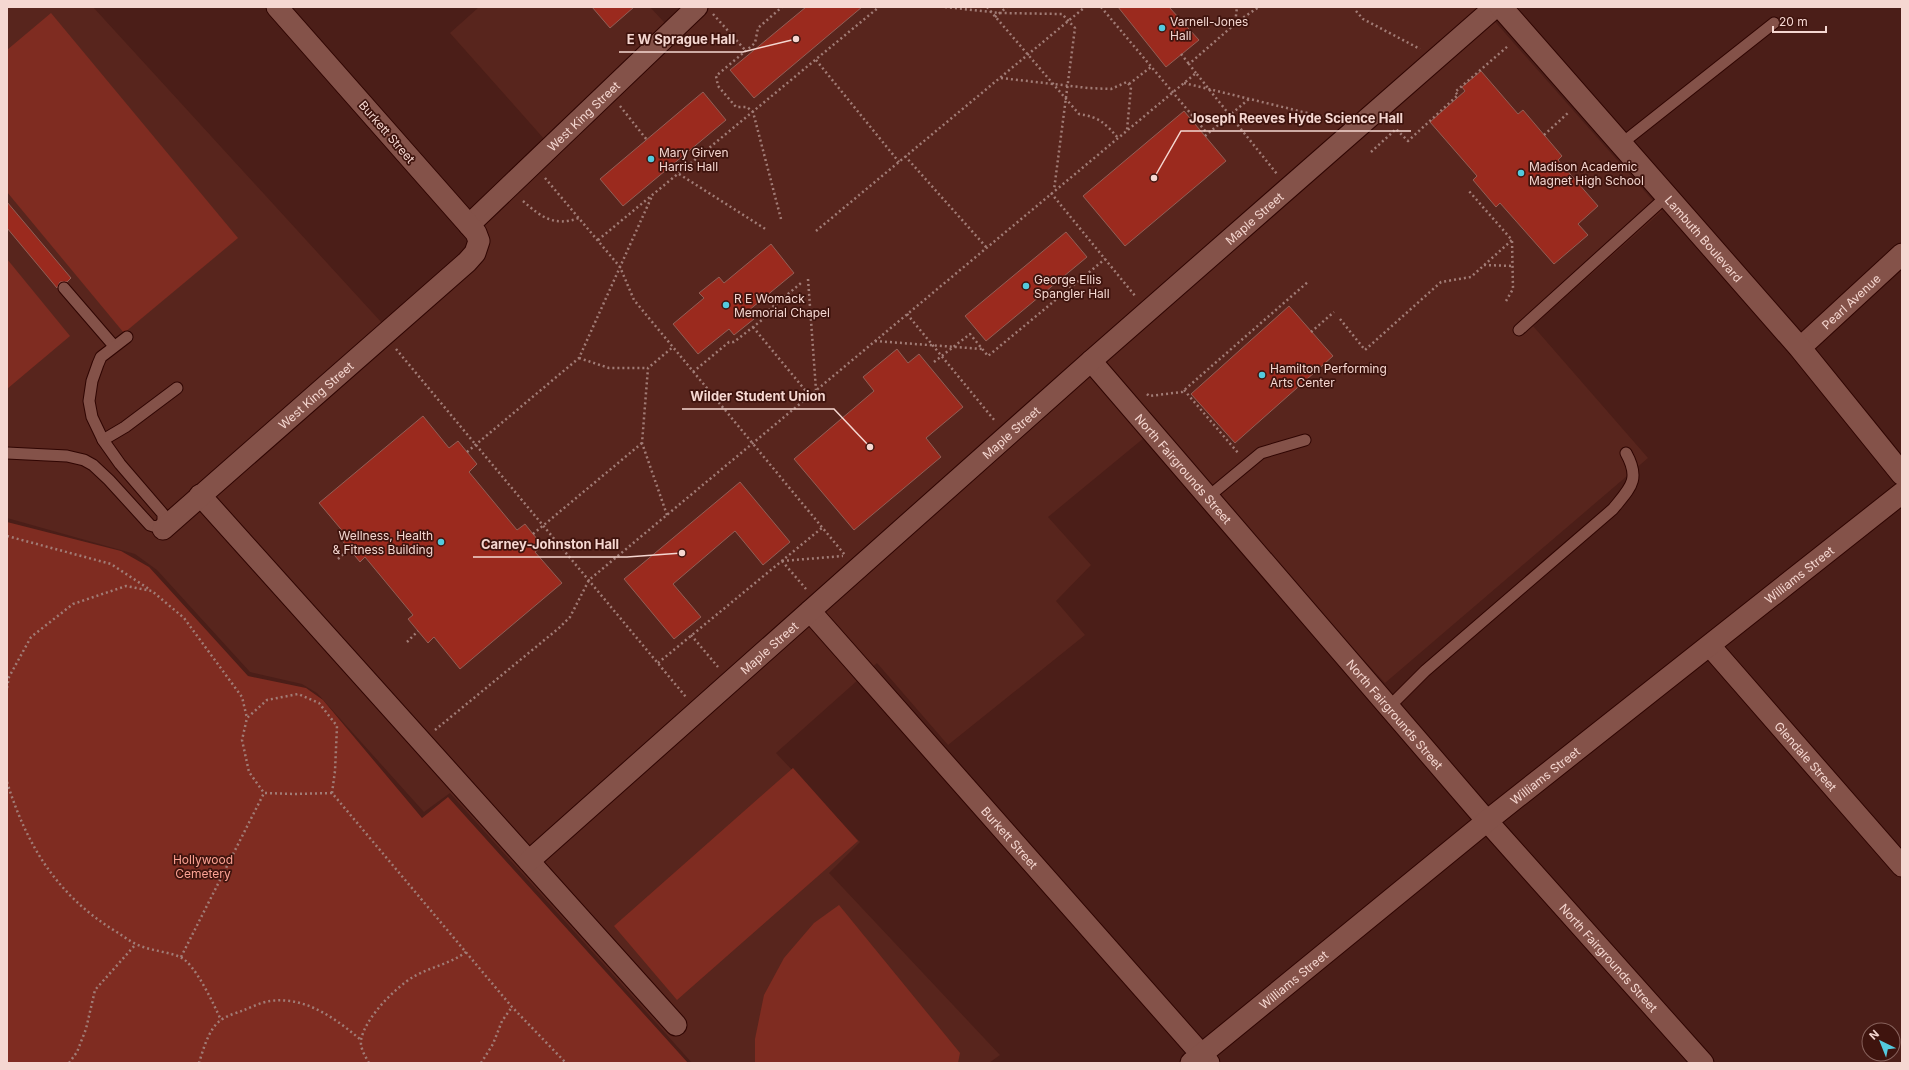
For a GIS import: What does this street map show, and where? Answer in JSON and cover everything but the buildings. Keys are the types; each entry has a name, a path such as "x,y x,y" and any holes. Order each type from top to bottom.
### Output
{"street":[{"name":"Burkett Street","path":"277,7 476,233 479,241 475,253 467,262"},
{"name":"Maple Street","path":"529,861 698,711 809,601 1091,361 1495,7"},
{"name":"Lambuth Boulevard","path":"1501,7 1800,348 1902,474"},
{"name":"West King Street","path":"468,225 704,9"},
{"name":"Pearl Avenue","path":"1800,348 1902,254"},
{"name":"West King Street","path":"163,528 467,262"},
{"name":"North Fairgrounds Street","path":"1091,361 1487,821 1703,1063"},
{"name":"Williams Street","path":"1201,1060 1487,821 1902,493"},
{"path":"200,495 676,1025"},
{"name":"Burkett Street","path":"809,601 1201,1060"},
{"name":"Glendale Street","path":"1710,646 1902,866"}],"lane":[{"path":"1621,144 1774,23"},
{"path":"1519,330 1667,196"},
{"path":"64,288 114,346"},
{"path":"7,452 67,456 84,460 93,465 109,480 150,525 163,528 163,514 123,468 103,440 92,417 89,401 92,381 101,357 127,337"},
{"path":"103,440 177,388"},
{"path":"1208,497 1261,453 1305,440"},
{"path":"1388,707 1425,671 1614,509 1632,485 1633,466 1626,453"},
{"path":"109,480 123,468"}],"path":[{"path":"781,220 753,112 747,107 736,107 718,86 716,76 755,43 758,28 782,7"},
{"path":"598,240 879,7"},
{"path":"945,7 991,12 1062,14 1075,28 1054,191"},
{"path":"987,7 1079,114 1093,116 1105,122 1118,138"},
{"path":"995,16 1007,7"},
{"path":"816,231 1085,7"},
{"path":"1101,7 1206,134 1249,98"},
{"path":"1235,24 1237,7"},
{"path":"1189,64 1235,24 1259,7"},
{"path":"704,9 746,51"},
{"path":"1356,11 1363,19 1436,59"},
{"path":"1371,152 1396,129 1408,141 1458,96 1455,92 1508,46"},
{"path":"1181,54 1279,176"},
{"path":"816,60 899,162"},
{"path":"1000,78 1068,86 1111,89 1127,82 1129,84 1151,67"},
{"path":"422,741 559,628 570,617 589,580 1196,73"},
{"path":"1184,83 1341,122"},
{"path":"1127,130 1131,87 1129,84"},
{"path":"1544,135 1583,100"},
{"path":"617,102 647,140"},
{"path":"905,156 987,248"},
{"path":"679,174 767,230"},
{"path":"542,175 620,267 634,300 846,556 782,561"},
{"path":"1468,190 1512,240 1513,290 1506,302"},
{"path":"1051,193 1138,301"},
{"path":"518,196 546,219 568,222 579,218"},
{"path":"467,452 579,358 652,196"},
{"path":"1340,319 1365,350 1441,282 1470,277 1512,240"},
{"path":"934,362 970,334 988,356 1105,260"},
{"path":"1484,265 1513,266"},
{"path":"808,279 816,390"},
{"path":"1143,391 1149,396 1184,390 1309,281"},
{"path":"693,372 729,342 734,342 762,320 763,315 801,283"},
{"path":"1311,332 1334,312"},
{"path":"907,314 998,424"},
{"path":"753,327 810,396"},
{"path":"384,335 698,711"},
{"path":"875,341 982,349"},
{"path":"579,358 609,368 648,368 673,348"},
{"path":"648,368 642,443 667,515"},
{"path":"1184,390 1239,454"},
{"path":"533,534 642,443"},
{"path":"658,663 823,527"},
{"path":"7,536 111,564 152,591 184,618 242,696 247,718 242,740 249,772 264,793"},
{"path":"338,559 349,549"},
{"path":"782,561 809,601"},
{"path":"7,688 9,677 31,637 73,604 126,586 152,591"},
{"path":"407,642 418,631"},
{"path":"691,635 720,670"},
{"path":"247,718 267,700 298,694 319,703 337,726 336,771 332,793"},
{"path":"7,782 16,810 25,830 52,876 78,904 99,921 136,944 182,957 197,974 221,1020"},
{"path":"264,793 332,793"},
{"path":"182,957 264,793"},
{"path":"332,793 512,1007 566,1063"},
{"path":"69,1063 77,1052 86,1029 95,990 136,944"},
{"path":"369,1063 363,1052 361,1040 372,1016 389,996 414,977 457,959 466,952"},
{"path":"199,1063 203,1050 210,1036 221,1020 271,1001 298,1002 318,1009 340,1023 361,1040"},
{"path":"481,1063 493,1044 502,1021 512,1007"}],"shaded area":[{"path":"7,7 93,7 392,334 479,257 475,224 553,149 450,33 479,7 650,7 675,34 704,7 1482,7 1662,211 1533,326 1648,458 1385,683 1214,498 1156,428 1048,517 1091,565 1056,601 1085,635 948,745 877,663 776,753 860,842 829,873 1000,1055 989,1063 692,1063 450,793 424,812 317,693 302,684 250,672 157,570 135,554 7,518"}],"green space":[{"path":"51,13 238,238 124,333 7,192 7,50"},
{"path":"7,259 70,336 7,389"},
{"name":"Hollywood Cemetery","path":"7,522 121,551 149,567 248,676 306,688 323,700 422,818 448,797 688,1063 7,1063"},
{"path":"793,768 858,841 677,1000 614,926"},
{"path":"839,905 960,1053 958,1063 755,1063 755,1039 764,995 784,958 814,923"}],"place":[{"name":"Varnell-Jones Hall","path":"1162,28"},
{"name":"E W Sprague Hall","path":"796,39"},
{"name":"Mary Girven Harris Hall","path":"651,159"},
{"name":"Madison Academic Magnet High School","path":"1521,173"},
{"name":"Joseph Reeves Hyde Science Hall","path":"1154,178"},
{"name":"George Ellis Spangler Hall","path":"1026,286"},
{"name":"R E Womack Memorial Chapel","path":"726,305"},
{"name":"Hamilton Performing Arts Center","path":"1262,375"},
{"name":"Wilder Student Union","path":"870,447"},
{"name":"Wellness, Health & Fitness Building","path":"441,542"},
{"name":"Carney-Johnston Hall","path":"682,553"}]}
